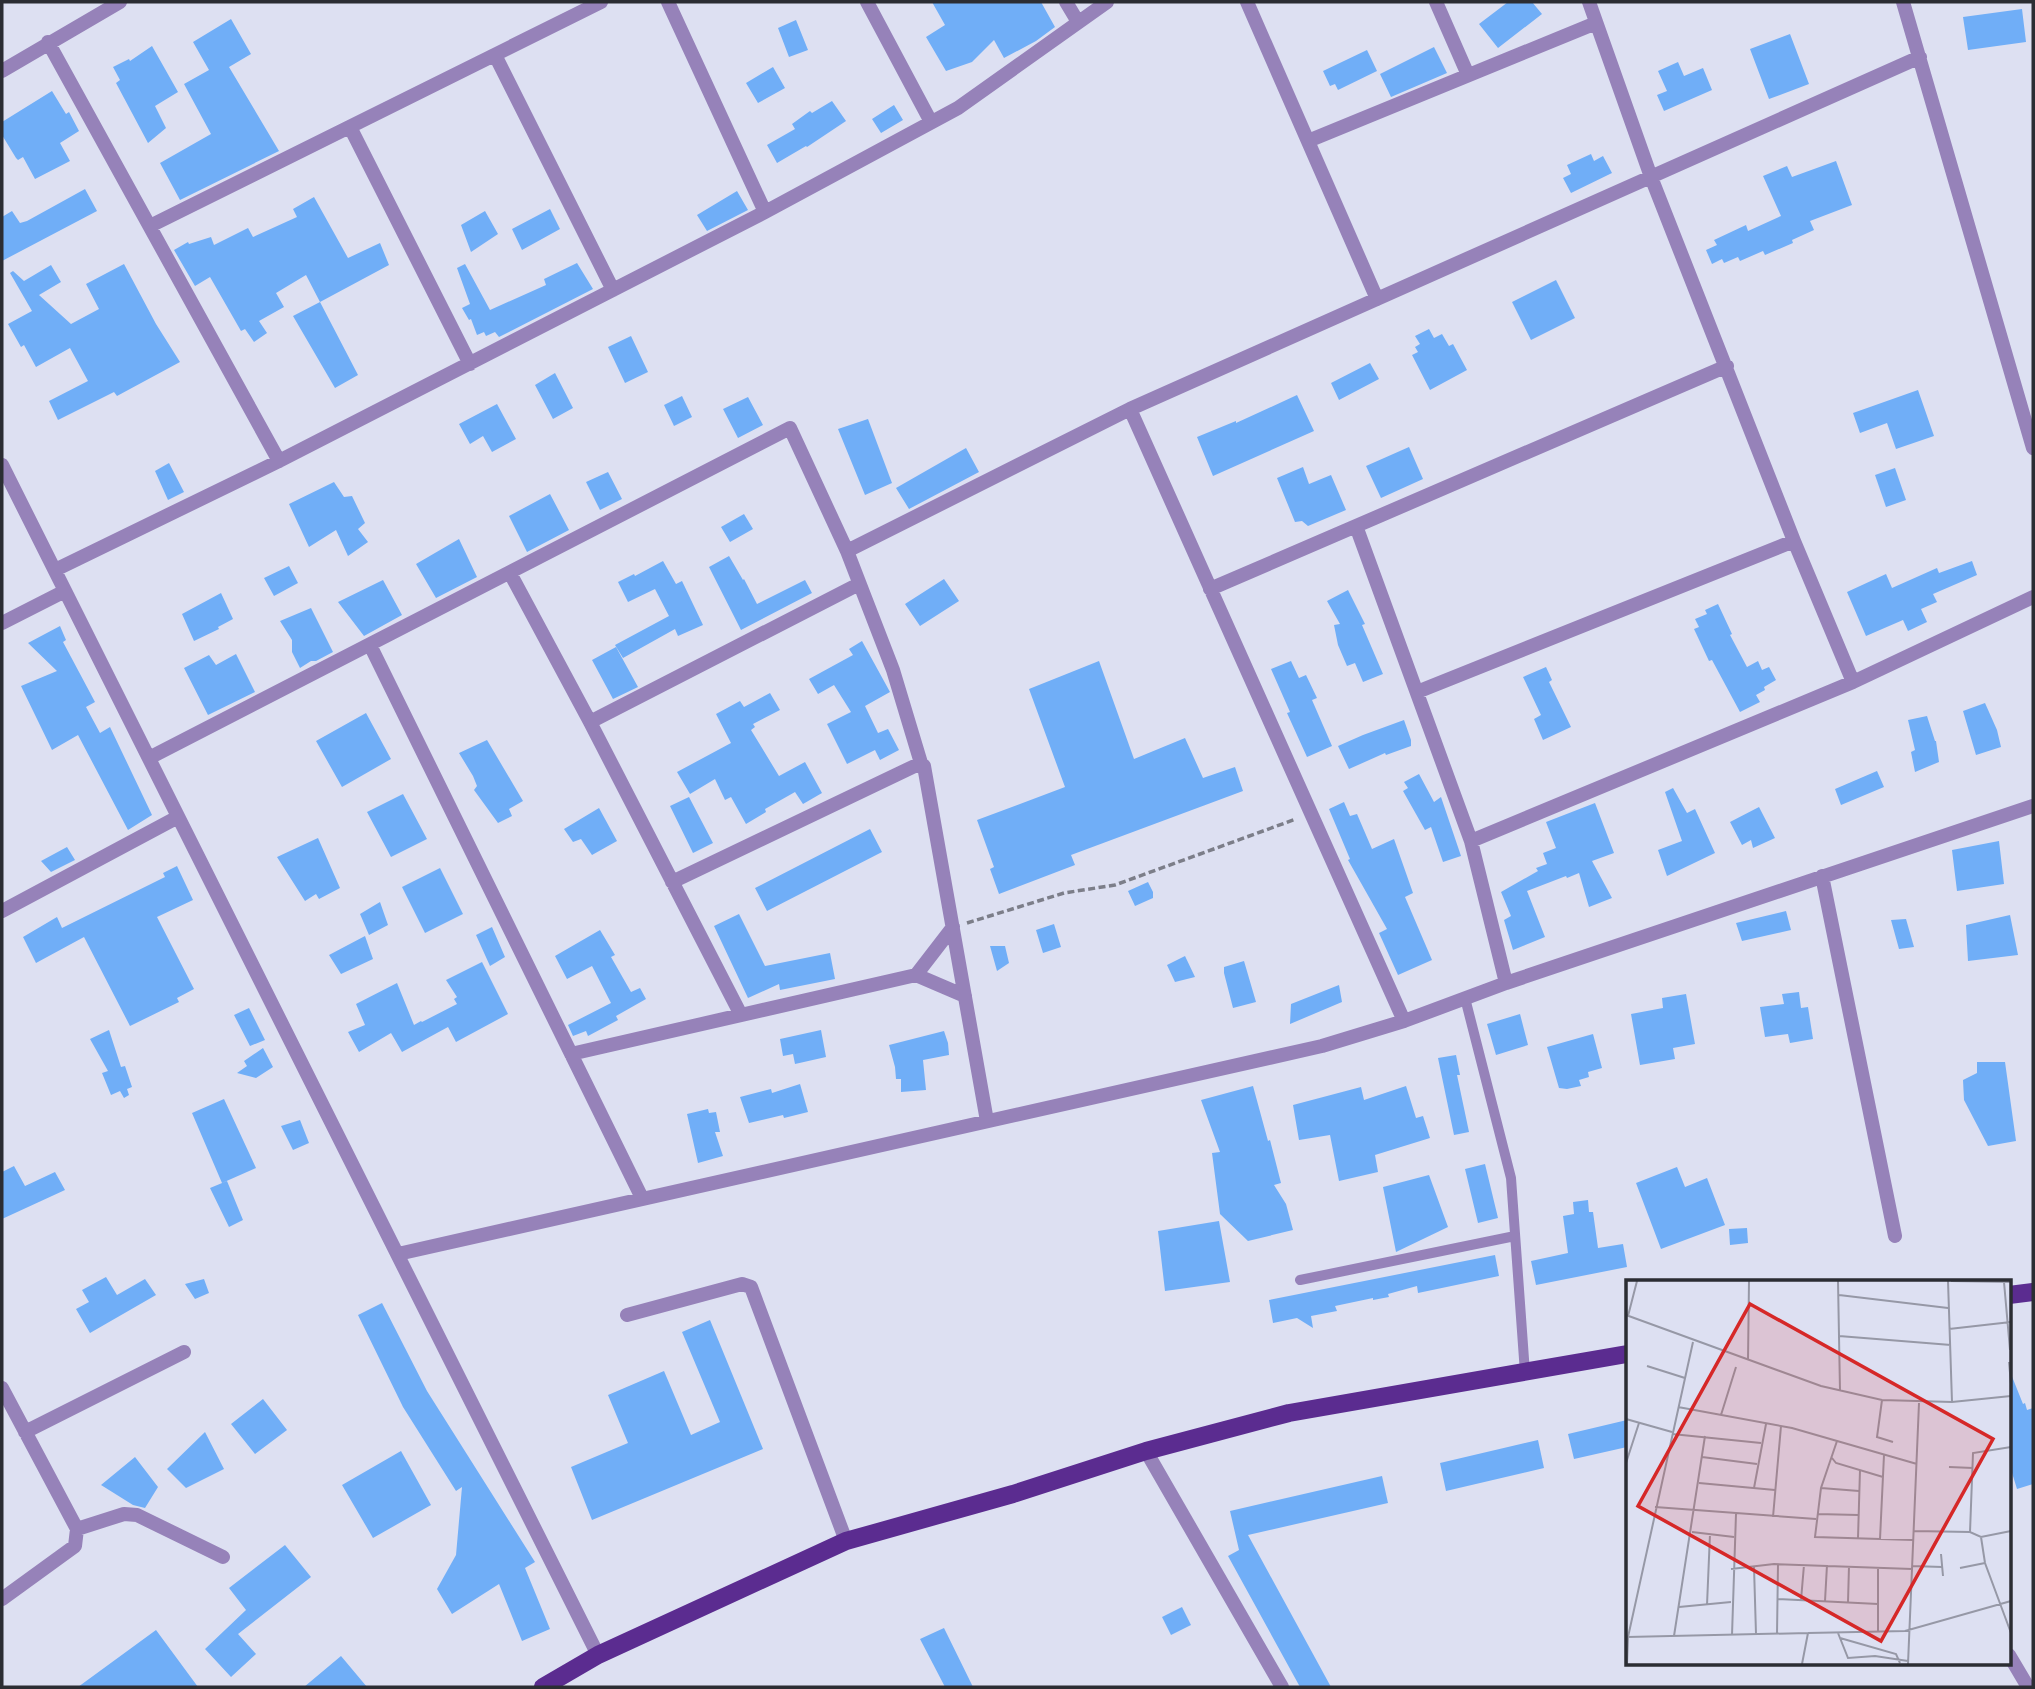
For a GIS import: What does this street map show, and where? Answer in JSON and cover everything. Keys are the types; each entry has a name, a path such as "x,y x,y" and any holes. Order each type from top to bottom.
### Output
{"main road":[{"path":"2010,1295 2033,1292"},
{"path":"543,1687 598,1655 846,1541 1146,1451 1289,1413 1626,1354"}],"street":[{"path":"2,71 120,2"},
{"path":"150,226 601,2"},
{"path":"668,2 765,212"},
{"path":"867,2 931,122"},
{"path":"1066,2 1078,22"},
{"path":"55,570 470,364 765,212 958,108 1107,2"},
{"path":"1247,2 1377,299"},
{"path":"1436,2 1468,75"},
{"path":"1589,2 1651,177 1794,541 1853,682"},
{"path":"1903,2 2033,448"},
{"path":"1308,141 1596,23"},
{"path":"48,43 279,461"},
{"path":"495,55 613,290"},
{"path":"847,551 1130,409 1920,57"},
{"path":"350,127 470,364"},
{"path":"1210,589 1727,366"},
{"path":"1130,409 1404,1021"},
{"path":"149,758 790,428 847,551 893,670 924,766 987,1121"},
{"path":"2,465 598,1655"},
{"path":"1356,526 1471,841 1506,983"},
{"path":"1417,692 1794,541"},
{"path":"510,573 741,1015"},
{"path":"590,722 859,584"},
{"path":"2,623 65,591"},
{"path":"1471,841 1853,682 2033,597"},
{"path":"370,645 642,1198"},
{"path":"673,882 921,763"},
{"path":"398,1254 1322,1046 1404,1021 1506,983 2033,806"},
{"path":"2,911 178,817"},
{"path":"1822,876 1895,1236"},
{"path":"916,975 953,928"},
{"path":"571,1054 916,975 965,996"},
{"path":"627,1315 742,1284 751,1287 846,1541"},
{"path":"25,1432 184,1352"},
{"path":"2,1388 77,1529 75,1546 2,1599"},
{"path":"1146,1451 1282,1687"},
{"path":"77,1529 124,1514 137,1515 223,1557"},
{"path":"2010,1657 2028,1687"}],"lane":[{"path":"1465,998 1511,1178 1525,1373"},
{"path":"1300,1280 1515,1236"}],"path":[{"path":"953,928 1064,893 1115,886 1311,813"}],"building":[{"path":"932,2 1041,2 1055,27 1004,58 994,40 972,62 946,71 926,37 945,25"},
{"path":"1508,2 1532,2 1542,14 1498,48 1479,24"},
{"path":"2022,9 2026,42 1968,50 1963,17"},
{"path":"231,19 251,54 229,67 279,151 180,200 160,163 211,134 184,84 209,70 193,42"},
{"path":"796,20 808,50 789,57 778,28"},
{"path":"1790,34 1809,84 1769,99 1750,49"},
{"path":"152,46 178,92 155,106 166,128 148,143 116,83 120,80 113,67 129,59 130,61"},
{"path":"1434,47 1447,73 1391,97 1380,74"},
{"path":"1367,50 1377,71 1338,90 1335,84 1330,86 1323,71"},
{"path":"1678,62 1684,76 1703,68 1712,90 1664,111 1657,95 1667,91 1658,71"},
{"path":"773,67 785,88 758,103 746,83"},
{"path":"52,91 66,114 69,112 79,131 60,143 70,161 35,179 23,157 18,160 16,158 2,135 2,122"},
{"path":"832,101 846,121 777,163 767,145 795,129 792,124 810,111 812,113"},
{"path":"894,105 903,120 881,133 872,119"},
{"path":"1591,154 1594,161 1603,156 1612,173 1571,193 1563,178 1571,174 1567,165"},
{"path":"1836,161 1852,205 1810,221 1814,230 1765,255 1763,251 1740,261 1738,257 1724,263 1722,259 1712,264 1706,250 1717,245 1714,240 1746,225 1748,231 1781,216 1763,176 1787,166 1792,177"},
{"path":"85,189 97,211 2,261 2,217 12,211 20,223 27,221"},
{"path":"737,191 748,210 707,231 697,215"},
{"path":"314,197 348,258 380,243 389,265 320,302 306,275 276,293 284,307 259,321 267,333 254,342 245,329 241,331 210,277 195,286 174,250 188,242 189,244 211,237 214,245 248,228 253,237 297,217 293,209"},
{"path":"550,209 560,229 522,250 512,229"},
{"path":"485,211 498,234 471,252 461,225"},
{"path":"577,263 593,289 499,337 495,332 486,336 484,332 477,335 471,319 469,320 462,308 470,304 457,268 465,264 490,310 546,285 544,279"},
{"path":"124,264 180,362 117,396 114,392 58,420 49,401 88,381 70,348 36,367 24,345 21,347 8,324 32,311 10,273 13,271 24,281 51,265 61,282 39,295 71,324 99,309 86,284"},
{"path":"1556,280 1575,318 1531,340 1512,302"},
{"path":"320,302 358,375 335,388 293,316"},
{"path":"1429,329 1434,338 1442,334 1449,346 1453,344 1467,370 1430,390 1412,355 1418,352 1415,347 1420,344 1415,336"},
{"path":"631,336 648,372 625,383 608,347"},
{"path":"1370,363 1379,379 1339,400 1331,383"},
{"path":"555,373 573,408 553,419 535,385"},
{"path":"1918,390 1934,436 1896,449 1887,423 1860,433 1853,413"},
{"path":"1297,395 1314,431 1213,476 1197,437 1236,423"},
{"path":"682,396 692,417 674,426 664,405"},
{"path":"748,397 763,425 738,438 723,409"},
{"path":"497,404 516,439 492,452 483,436 470,444 459,424"},
{"path":"868,419 892,483 865,495 838,429"},
{"path":"1409,447 1423,479 1381,498 1366,466"},
{"path":"966,448 979,472 909,509 896,488"},
{"path":"169,463 184,492 168,500 155,471"},
{"path":"1303,467 1309,484 1331,475 1346,510 1308,526 1302,521 1295,522 1277,478"},
{"path":"1895,468 1906,500 1886,507 1875,475"},
{"path":"608,472 622,499 600,510 586,482"},
{"path":"334,482 344,497 352,496 365,523 358,529 368,542 348,556 336,530 309,547 289,504"},
{"path":"550,494 569,530 527,552 509,516"},
{"path":"744,514 753,529 730,542 721,527"},
{"path":"459,539 477,577 436,598 416,564"},
{"path":"729,556 757,604 805,580 812,593 741,630 709,567"},
{"path":"663,561 676,584 682,581 703,625 678,636 675,629 623,658 615,645 669,616 655,589 628,602 618,582"},
{"path":"1972,561 1977,575 1933,594 1937,602 1921,609 1927,622 1908,631 1903,620 1866,636 1847,592 1886,574 1892,588 1937,568 1939,573"},
{"path":"289,566 298,583 274,596 264,578"},
{"path":"944,579 959,601 920,626 905,604"},
{"path":"383,580 402,615 364,636 338,602"},
{"path":"1348,590 1365,624 1362,625 1383,674 1363,682 1355,663 1347,666 1338,645 1334,625 1340,624 1327,601"},
{"path":"221,593 233,619 194,641 182,614"},
{"path":"1718,604 1747,667 1758,661 1762,670 1769,667 1776,680 1756,695 1760,702 1740,712 1712,660 1709,661 1694,629 1699,627 1695,619 1707,614 1705,610"},
{"path":"311,608 333,652 300,668 292,652 292,640 280,621"},
{"path":"60,626 66,640 63,642 95,702 86,707 100,733 110,727 152,815 128,830 78,735 52,750 21,686 57,671 28,643"},
{"path":"862,641 890,692 865,706 878,733 888,729 899,750 880,760 875,750 847,764 827,724 851,712 834,685 818,694 809,679 853,655 849,649"},
{"path":"616,647 638,687 613,699 592,660"},
{"path":"236,654 255,692 208,715 184,668 209,655 216,665"},
{"path":"1099,661 1134,759 1185,738 1203,778 1235,767 1243,791 1071,855 1075,865 999,894 990,869 994,867 977,820 1065,787 1029,689"},
{"path":"1291,661 1299,678 1306,675 1317,698 1312,700 1332,746 1307,757 1271,669"},
{"path":"1546,667 1552,680 1549,682 1571,727 1543,740 1534,719 1541,715 1523,677"},
{"path":"770,693 780,710 753,724 755,727 751,730 779,776 805,762 822,793 803,804 795,792 765,809 766,812 746,824 731,797 725,800 715,779 690,794 677,772 731,743 716,714 740,701 744,707"},
{"path":"1985,703 2001,747 1976,755 1963,711"},
{"path":"366,713 391,759 342,787 316,741"},
{"path":"1927,716 1936,741 1939,762 1915,772 1911,752 1915,750 1908,720"},
{"path":"1404,720 1411,746 1386,755 1385,753 1349,769 1338,746"},
{"path":"487,740 523,801 509,809 512,816 498,823 474,790 477,786 473,776 459,753"},
{"path":"1877,771 1884,787 1841,805 1835,789"},
{"path":"1419,774 1434,802 1441,797 1461,856 1443,862 1431,827 1425,830 1403,791 1408,788 1404,782"},
{"path":"1673,788 1687,813 1695,809 1715,853 1667,876 1658,850 1682,841 1665,792"},
{"path":"403,794 427,839 391,857 367,812"},
{"path":"689,797 713,843 693,853 670,806"},
{"path":"1344,802 1350,816 1357,814 1372,849 1394,839 1413,893 1405,897 1432,960 1398,975 1379,933 1387,929 1348,860 1350,859 1329,809"},
{"path":"1595,803 1614,853 1592,861 1612,898 1589,907 1579,873 1527,891 1545,937 1513,950 1504,920 1511,916 1501,892 1538,871 1536,868 1547,864 1543,853 1556,848 1546,822"},
{"path":"1759,807 1775,838 1753,848 1751,840 1742,845 1730,822"},
{"path":"599,808 617,841 592,855 581,839 573,842 564,829"},
{"path":"870,829 882,852 767,911 755,888"},
{"path":"318,838 340,888 319,899 316,894 305,901 277,857"},
{"path":"1999,841 2004,884 1957,891 1952,850"},
{"path":"67,847 75,860 51,872 41,861"},
{"path":"177,866 193,900 157,917 194,989 177,998 179,1002 130,1026 84,937 36,963 23,937 57,917 62,928 165,877 163,873"},
{"path":"440,868 463,914 425,933 402,887"},
{"path":"1148,882 1153,898 1135,906 1128,891"},
{"path":"380,902 388,925 369,935 360,914"},
{"path":"1786,911 1791,930 1742,941 1736,923"},
{"path":"739,914 765,966 830,953 835,979 780,990 779,984 748,998 714,926"},
{"path":"2010,915 2018,955 1968,961 1966,925"},
{"path":"1906,919 1914,947 1899,949 1891,920"},
{"path":"1054,924 1061,947 1043,953 1036,930"},
{"path":"492,927 505,957 490,966 476,935"},
{"path":"600,930 615,955 611,957 631,992 640,988 646,999 616,1016 618,1020 588,1036 586,1031 573,1036 568,1025 611,1003 592,966 567,979 555,956"},
{"path":"365,936 373,959 341,974 329,955"},
{"path":"990,946 1005,946 1009,963 997,971"},
{"path":"1185,956 1195,977 1175,982 1167,965"},
{"path":"1244,961 1256,1002 1233,1008 1224,967"},
{"path":"482,962 508,1014 456,1042 448,1027 402,1052 391,1033 359,1052 348,1032 365,1025 356,1004 397,983 414,1025 457,1004 454,999 457,997 446,980"},
{"path":"1339,985 1342,1002 1290,1024 1291,1004"},
{"path":"1799,992 1801,1008 1808,1007 1813,1039 1790,1043 1788,1034 1765,1037 1760,1007 1784,1004 1782,994"},
{"path":"1686,994 1695,1044 1673,1048 1675,1059 1640,1065 1631,1014 1663,1008 1662,998"},
{"path":"249,1008 265,1040 250,1046 234,1015"},
{"path":"1520,1014 1528,1045 1496,1055 1487,1024"},
{"path":"109,1030 121,1067 125,1066 132,1087 127,1089 129,1095 124,1098 120,1091 111,1095 102,1073 108,1071 90,1039"},
{"path":"821,1030 826,1057 795,1064 793,1054 783,1056 780,1039"},
{"path":"944,1031 949,1055 923,1060 926,1090 901,1092 901,1079 896,1079 889,1045"},
{"path":"1593,1034 1602,1068 1588,1072 1589,1077 1579,1080 1581,1086 1559,1088 1547,1047"},
{"path":"263,1048 273,1067 256,1078 237,1073 247,1066 244,1061"},
{"path":"1456,1055 1460,1075 1457,1075 1469,1132 1454,1135 1438,1058"},
{"path":"1977,1062 2005,1062 2016,1141 1988,1146 1964,1100 1963,1080 1977,1073"},
{"path":"800,1084 808,1112 749,1123 740,1097 771,1089 772,1093"},
{"path":"1253,1086 1281,1183 1274,1185 1286,1204 1293,1230 1248,1241 1220,1214 1212,1153 1220,1152 1201,1100"},
{"path":"1406,1086 1416,1118 1423,1116 1430,1138 1375,1155 1378,1172 1339,1181 1330,1135 1299,1140 1293,1105 1361,1087 1364,1100"},
{"path":"224,1099 256,1168 222,1183 192,1113"},
{"path":"708,1109 709,1113 716,1112 720,1132 715,1132 723,1156 698,1163 687,1114"},
{"path":"300,1120 309,1143 293,1150 281,1126"},
{"path":"1485,1164 1498,1218 1478,1223 1465,1169"},
{"path":"14,1166 25,1186 55,1172 65,1190 2,1219 2,1172"},
{"path":"1677,1167 1685,1187 1707,1178 1725,1225 1661,1249 1636,1183"},
{"path":"1429,1175 1448,1227 1396,1252 1383,1187"},
{"path":"227,1181 243,1220 229,1227 210,1188"},
{"path":"1588,1200 1589,1212 1593,1212 1598,1248 1623,1244 1627,1267 1536,1285 1531,1261 1568,1253 1563,1216 1574,1214 1573,1202"},
{"path":"1219,1221 1230,1282 1165,1291 1158,1231"},
{"path":"1747,1228 1748,1243 1730,1245 1729,1229"},
{"path":"1495,1255 1499,1276 1418,1293 1417,1286 1388,1294 1389,1297 1335,1306 1337,1311 1311,1316 1313,1328 1297,1318 1273,1323 1269,1300"},
{"path":"106,1277 117,1295 145,1279 156,1295 90,1333 76,1309 89,1302 82,1290"},
{"path":"204,1279 209,1293 195,1299 185,1284"},
{"path":"382,1303 427,1391 535,1562 525,1568 550,1629 522,1641 499,1584 452,1614 437,1589 456,1555 462,1487 456,1491 403,1407 358,1315"},
{"path":"710,1320 763,1449 592,1520 571,1467 628,1443 608,1395 664,1371 691,1435 720,1422 682,1332"},
{"path":"2010,1372 2023,1404 2025,1403 2027,1410 2033,1408 2033,1484 2017,1489 2010,1466"},
{"path":"263,1399 287,1430 255,1454 231,1424"},
{"path":"1626,1420 1626,1447 1574,1459 1568,1434"},
{"path":"205,1432 224,1469 186,1488 167,1469"},
{"path":"1538,1440 1544,1468 1446,1491 1440,1463"},
{"path":"401,1451 431,1505 373,1538 342,1485"},
{"path":"135,1457 158,1487 145,1508 133,1505 101,1485"},
{"path":"1382,1476 1388,1503 1248,1535 1331,1687 1300,1687 1228,1556 1239,1550 1230,1511"},
{"path":"285,1545 311,1577 238,1634 256,1654 231,1677 205,1649 246,1610 229,1588"},
{"path":"1182,1607 1191,1625 1171,1635 1162,1617"},
{"path":"944,1628 973,1687 945,1687 920,1639"},
{"path":"156,1630 198,1687 78,1687"},
{"path":"341,1656 367,1687 304,1687"}]}
